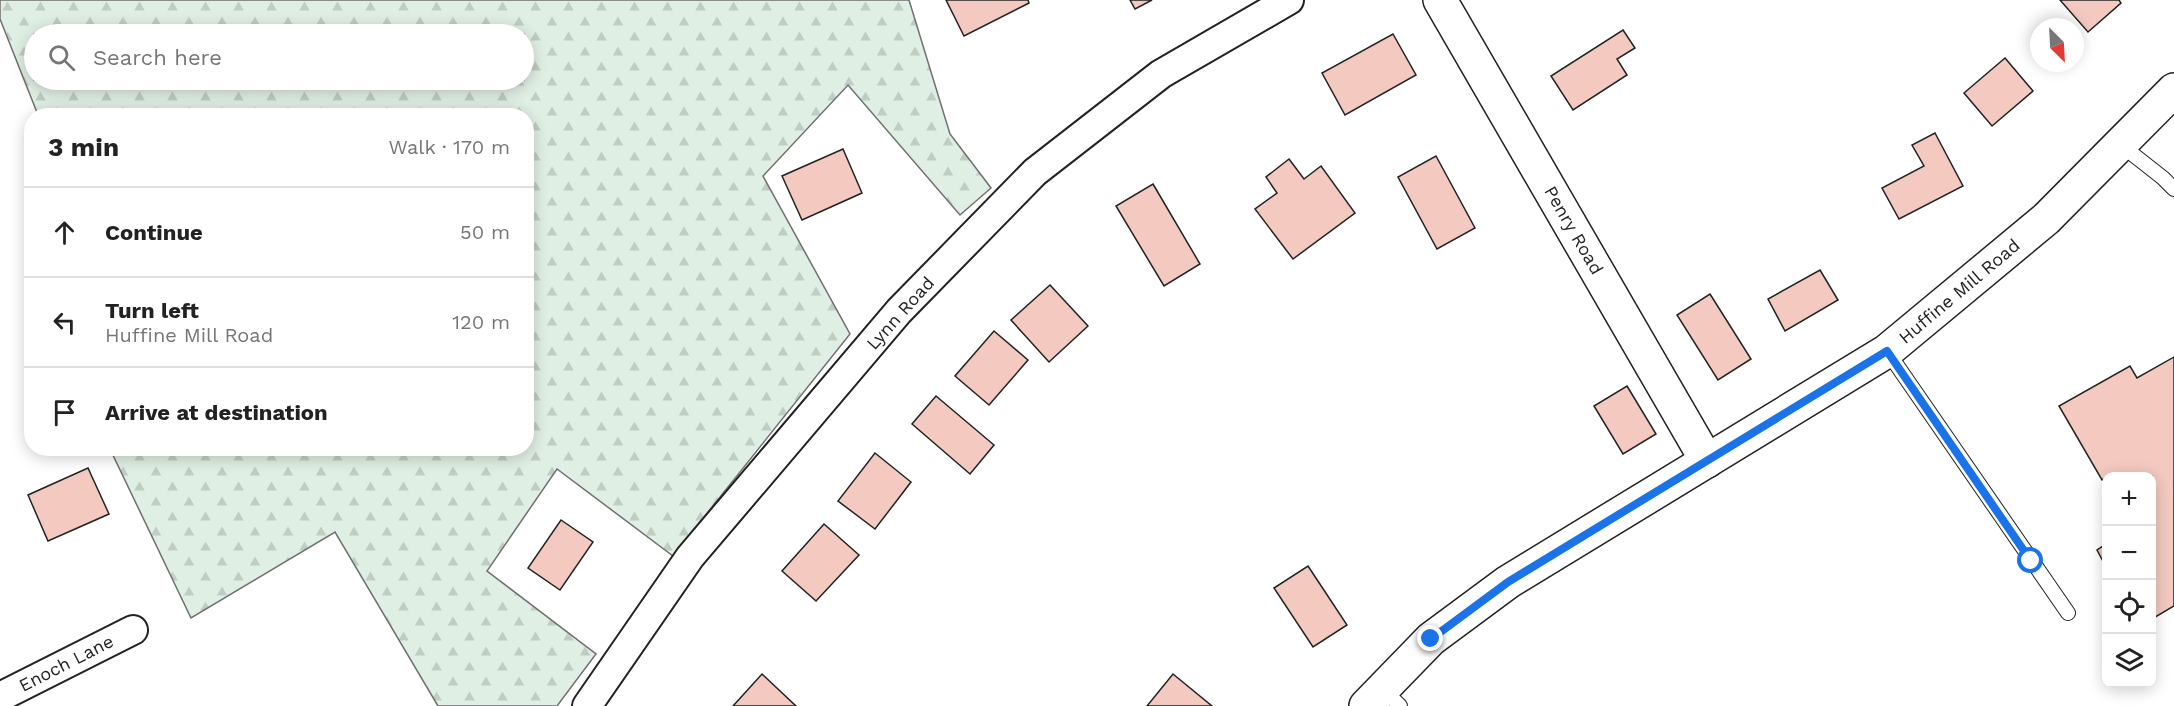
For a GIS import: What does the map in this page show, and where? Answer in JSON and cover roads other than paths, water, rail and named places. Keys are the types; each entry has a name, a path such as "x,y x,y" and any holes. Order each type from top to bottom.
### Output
{"main road":[{"name":"Penry Road","path":"1440,0 1707,460"},
{"name":"Huffine Mill Road","path":"1383,700 1431,639 1508,582 1887,351 2046,219 2174,90"}],"street":[{"name":"Lynn Road","path":"587,706 690,557 899,311 1035,172 1161,74 1289,0"},
{"name":"Enoch Lane","path":"0,697 133,630"}],"lane":[{"path":"2121,145 2174,189"},
{"path":"1887,351 2068,613"}]}
